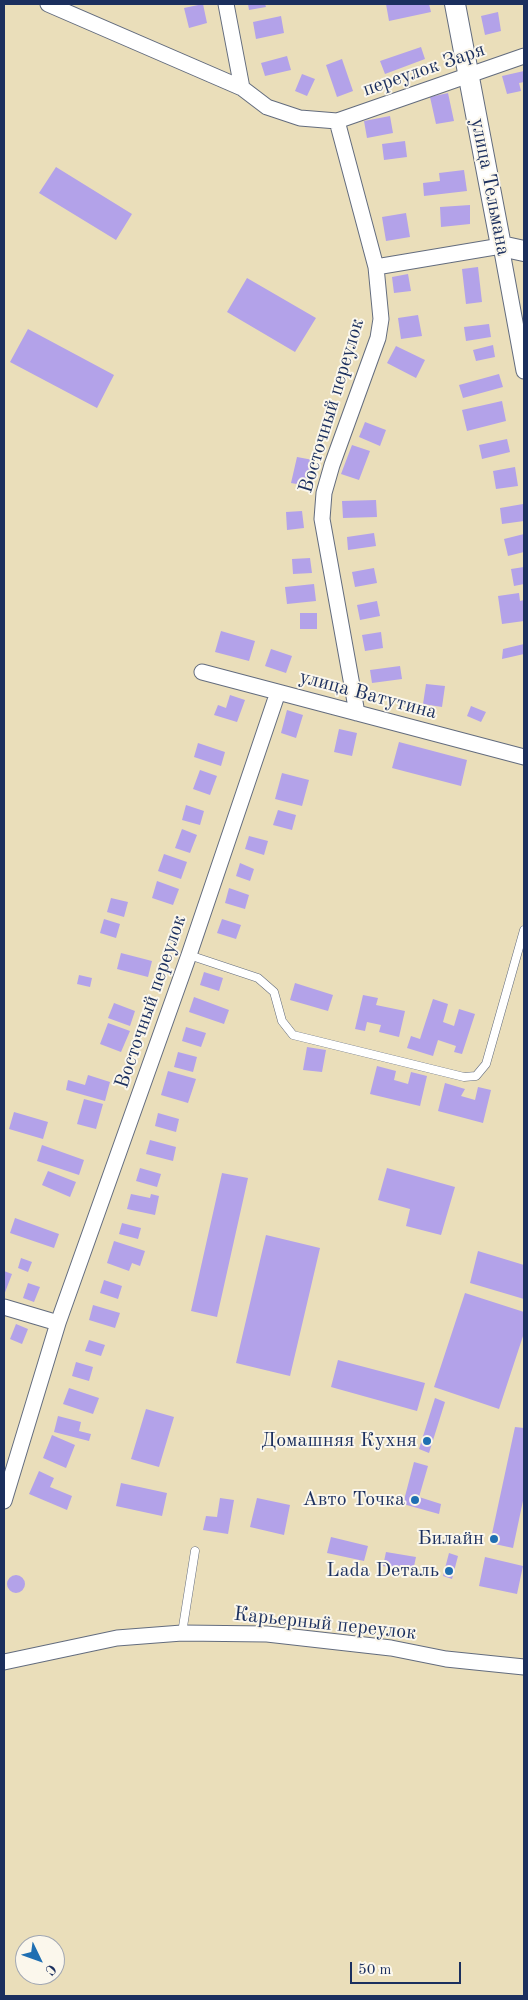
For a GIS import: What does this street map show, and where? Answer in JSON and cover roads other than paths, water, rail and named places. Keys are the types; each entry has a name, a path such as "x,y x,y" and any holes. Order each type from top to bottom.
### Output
{"street":[{"path":"48,4 242,88 267,107 300,118 337,121"},
{"path":"226,4 242,88"},
{"name":"улица Тельмана","path":"456,4 524,371"},
{"name":"переулок Заря","path":"337,121 524,56"},
{"name":"Восточный переулок","path":"337,121 376,268 381,319 378,338 332,465 324,493 322,519 357,713"},
{"path":"376,268 501,246 524,251"},
{"name":"улица Ватутина","path":"202,672 524,757"},
{"name":"Восточный переулок","path":"4,1501 58,1323 189,955 278,692"},
{"path":"4,1307 58,1323"},
{"name":"Карьерный переулок","path":"4,1662 117,1638 182,1633 267,1634 391,1648 446,1659 524,1667"}],"lane":[{"path":"189,955 258,978 274,992 282,1021 293,1035 464,1077 476,1076 486,1064 524,930"},
{"path":"182,1633 195,1550"}],"place":[{"name":"Домашняя Кухня","path":"427,1441"},
{"name":"Авто Точка","path":"415,1500"},
{"name":"Билайн","path":"494,1539"},
{"name":"Lada Dеталь","path":"449,1571"}]}
